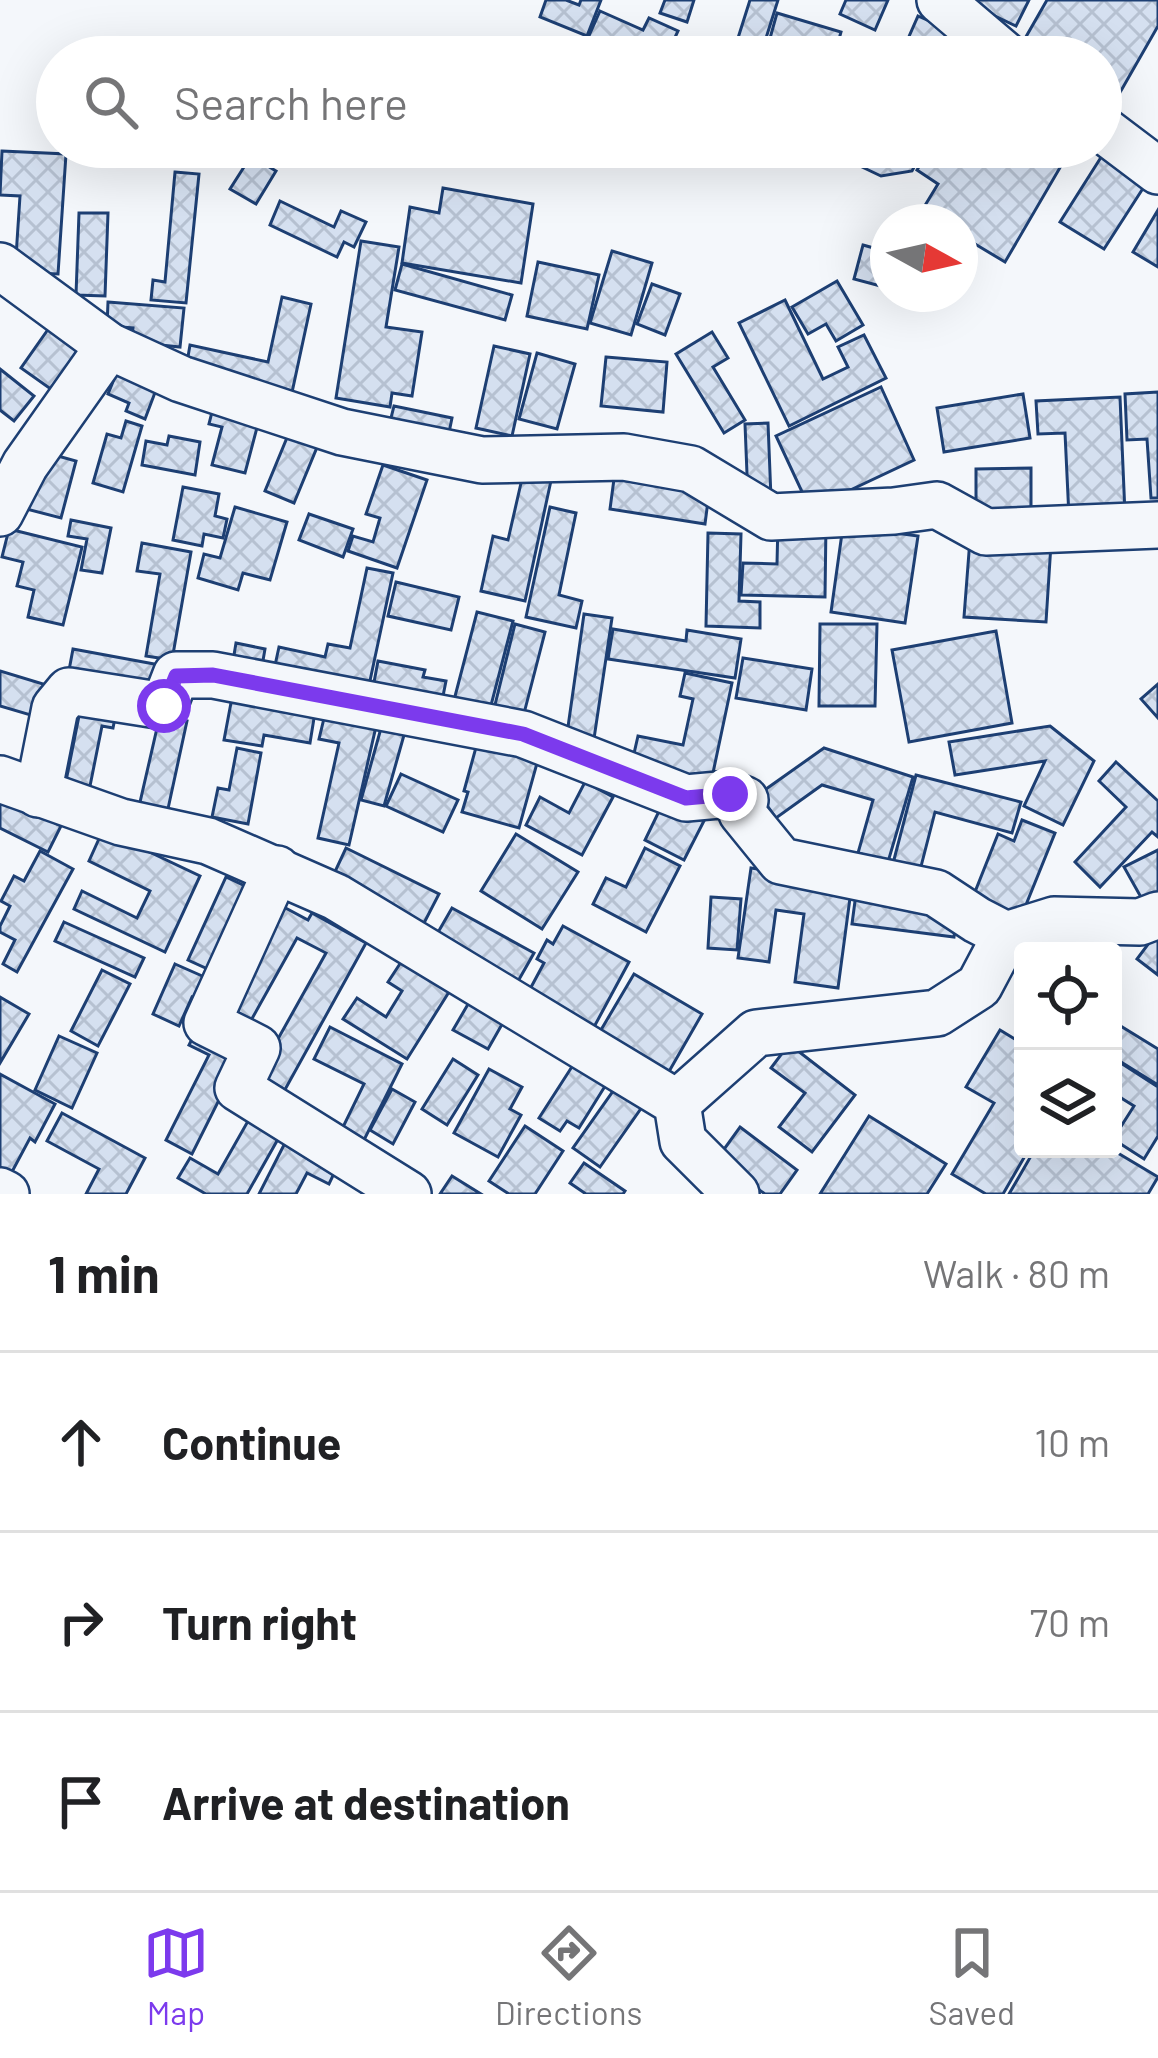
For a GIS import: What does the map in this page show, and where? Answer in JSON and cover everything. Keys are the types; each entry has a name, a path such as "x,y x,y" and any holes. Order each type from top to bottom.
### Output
{"street":[{"path":"940,0 982,36"},
{"path":"1122,144 1158,171"},
{"path":"0,266 110,346 181,380 342,432 482,460 624,457 691,469 771,517 937,505 986,532 1158,525"},
{"path":"0,513 25,465 110,346"},
{"path":"736,1194 683,1141 677,1103 336,897 208,841 121,822 19,786 56,708 69,691 164,706 176,676 213,675 523,734 686,798 730,794 745,800 742,813 782,861 936,893 1006,935"},
{"path":"277,869 207,1023 257,1048 238,1088 407,1194"},
{"path":"677,1103 756,1034 937,1012 979,986 1006,935 1054,920 1140,922 1158,915"}],"building":[{"path":"546,0 579,5 581,0 601,0 587,36 540,17"},
{"path":"665,0 694,0 687,22 660,13"},
{"path":"750,0 778,0 767,36 739,36"},
{"path":"846,0 888,0 875,30 840,14"},
{"path":"961,0 1029,0 1016,26"},
{"path":"1047,0 1158,0 1158,26 1122,89 1122,36 1026,36"},
{"path":"600,11 643,30 649,18 678,31 676,36 589,36"},
{"path":"777,13 841,32 840,36 771,36"},
{"path":"918,16 963,36 909,36"},
{"path":"2,151 36,153 36,168 65,168 58,274 15,272 20,196 0,195"},
{"path":"1122,162 1149,179 1104,249 1060,222 1094,168 1122,168"},
{"path":"243,168 276,171 256,204 230,189"},
{"path":"864,168 914,168 912,171 881,176"},
{"path":"918,168 1060,168 1005,262 978,246 978,204 926,204 938,184"},
{"path":"175,172 199,174 186,303 151,300 153,280 165,282"},
{"path":"443,188 533,204 521,283 402,263 410,207 439,213"},
{"path":"280,201 334,227 341,211 366,222 354,247 344,242 337,257 270,225"},
{"path":"1158,210 1158,267 1133,252"},
{"path":"79,213 108,213 105,296 76,295"},
{"path":"361,241 399,247 386,327 422,332 412,396 392,393 390,407 336,398"},
{"path":"863,245 870,247 870,283 854,279"},
{"path":"612,251 652,263 631,335 590,323"},
{"path":"538,262 599,275 587,329 527,316"},
{"path":"402,264 512,295 505,320 395,290"},
{"path":"837,281 863,325 836,341 826,324 808,334 792,307"},
{"path":"652,284 680,294 665,335 637,324"},
{"path":"282,297 311,304 291,397 185,374 190,345 268,362"},
{"path":"785,300 823,379 848,367 838,347 864,335 886,378 789,426 739,323"},
{"path":"108,302 184,308 180,347 132,342 133,328 107,326"},
{"path":"49,328 91,358 62,397 21,368"},
{"path":"712,332 728,358 713,367 745,420 724,433 676,354"},
{"path":"494,346 530,354 512,436 476,428"},
{"path":"537,353 575,364 557,429 519,419"},
{"path":"606,357 667,362 663,412 601,406"},
{"path":"119,367 159,382 145,419 126,411 129,403 108,394"},
{"path":"0,369 34,396 14,421 0,410"},
{"path":"881,387 914,460 810,509 776,436"},
{"path":"1158,392 1158,498 1151,498 1147,439 1127,440 1125,394"},
{"path":"1023,394 1030,438 944,452 937,408"},
{"path":"1120,397 1125,514 1069,517 1065,433 1038,434 1036,401"},
{"path":"394,406 452,418 446,447 387,434"},
{"path":"213,408 259,420 245,473 212,465 222,427 209,424"},
{"path":"126,421 142,426 123,492 93,483 107,434 121,438"},
{"path":"768,423 771,498 748,499 745,424"},
{"path":"291,428 320,440 294,503 265,491"},
{"path":"169,436 200,442 195,475 142,465 146,441 167,445"},
{"path":"40,451 76,461 61,518 15,506"},
{"path":"383,465 427,480 397,568 348,551 353,536 373,542 380,518 366,514"},
{"path":"1031,468 1031,521 976,521 976,469"},
{"path":"524,470 552,476 525,601 481,591 493,536 508,540"},
{"path":"614,479 709,493 705,524 610,509"},
{"path":"183,487 219,494 215,516 227,519 223,538 204,534 202,546 173,540"},
{"path":"235,507 287,522 270,580 243,573 238,590 198,578 204,554 220,558"},
{"path":"550,507 576,513 559,595 582,601 576,628 526,617"},
{"path":"309,514 353,529 343,557 299,540"},
{"path":"71,520 111,528 102,573 81,570 87,539 68,536"},
{"path":"778,522 826,523 825,597 741,595 743,563 777,564"},
{"path":"843,526 918,536 905,623 831,612"},
{"path":"9,529 82,547 63,625 28,617 34,590 17,586 23,562 2,557"},
{"path":"708,533 741,534 739,601 760,602 760,628 706,626"},
{"path":"970,539 1051,544 1046,622 964,617"},
{"path":"142,543 191,552 172,660 146,656 160,574 137,571"},
{"path":"367,568 393,573 368,690 274,670 279,647 325,657 328,644 350,648"},
{"path":"396,582 459,597 451,630 388,616"},
{"path":"477,612 513,621 489,713 453,704"},
{"path":"584,614 612,618 592,752 565,748"},
{"path":"515,624 545,632 521,725 492,717"},
{"path":"820,624 877,624 875,706 819,706"},
{"path":"613,629 686,641 687,630 741,639 735,678 608,659"},
{"path":"996,631 1012,723 909,742 892,650"},
{"path":"236,643 265,649 261,672 232,667"},
{"path":"73,649 165,666 159,698 67,681"},
{"path":"743,658 812,669 806,710 736,698"},
{"path":"378,661 425,670 423,677 446,681 441,706 372,693"},
{"path":"0,671 53,687 44,719 0,706"},
{"path":"685,673 732,683 710,787 630,771 638,736 683,745 693,699 680,696"},
{"path":"1158,684 1158,718 1141,699"},
{"path":"233,692 315,712 310,743 264,735 262,746 224,740"},
{"path":"81,706 116,713 113,728 102,726 90,786 66,781"},
{"path":"326,710 377,722 349,845 318,838 339,743 319,739"},
{"path":"160,715 187,721 166,818 138,811"},
{"path":"383,721 406,728 384,806 361,800"},
{"path":"1050,726 1094,761 1063,825 1024,806 1045,761 955,775 949,742"},
{"path":"478,740 539,756 519,828 462,812"},
{"path":"237,748 261,753 248,824 212,817 218,788 229,790"},
{"path":"824,748 913,777 888,862 858,853 873,800 822,785 776,818 759,794"},
{"path":"1116,762 1158,801 1158,837 1152,832 1100,887 1075,862 1126,807 1099,781"},
{"path":"401,774 458,800 443,832 386,806"},
{"path":"916,775 1021,802 1012,833 935,812 917,882 890,875"},
{"path":"585,782 613,797 582,855 526,825 540,797 569,813"},
{"path":"0,795 61,826 48,852 0,828"},
{"path":"663,803 708,813 684,860 645,840"},
{"path":"1022,820 1055,833 1017,927 969,907 998,834 1014,841"},
{"path":"103,830 200,876 165,952 74,909 82,891 137,918 150,891 89,861"},
{"path":"516,834 578,872 542,929 481,891"},
{"path":"346,848 439,894 424,923 332,878"},
{"path":"645,848 680,866 646,932 593,904 606,878 626,887"},
{"path":"1158,850 1158,912 1151,915 1124,867"},
{"path":"40,851 73,869 17,972 3,964 15,940 0,932 10,906 1,901 14,876 24,881"},
{"path":"751,868 852,883 838,988 795,982 804,914 776,910 769,962 738,958"},
{"path":"226,877 260,893 221,975 188,960"},
{"path":"857,886 957,915 954,937 852,924"},
{"path":"711,897 741,899 737,950 708,948"},
{"path":"280,905 308,920 312,913 366,943 282,1095 255,1080 326,953 297,938 249,1024 222,1009"},
{"path":"452,908 534,953 513,990 437,934"},
{"path":"64,922 144,958 135,977 55,941"},
{"path":"563,926 629,962 594,1027 529,991 544,963 537,959 547,940 553,944"},
{"path":"1158,931 1158,975 1137,959"},
{"path":"407,953 454,984 407,1059 343,1019 357,998 386,1017 402,991 388,982"},
{"path":"175,964 218,983 208,1005 192,997 179,1026 153,1014"},
{"path":"102,970 130,984 98,1046 71,1031"},
{"path":"634,974 702,1014 667,1075 598,1035"},
{"path":"0,997 29,1014 0,1063"},
{"path":"471,999 505,1019 488,1049 453,1030"},
{"path":"199,1025 245,1048 192,1154 166,1140 209,1055 189,1045"},
{"path":"330,1027 402,1064 364,1140 342,1129 364,1084 314,1059"},
{"path":"1122,1027 1158,1049 1158,1085 1122,1063"},
{"path":"1000,1030 1014,1039 1014,1158 1024,1158 1003,1194 986,1194 952,1174 994,1103 966,1087"},
{"path":"59,1036 97,1053 72,1108 35,1090"},
{"path":"789,1044 855,1095 812,1152 779,1127 805,1093 771,1068"},
{"path":"453,1059 478,1075 447,1125 422,1109"},
{"path":"575,1062 607,1083 579,1128 567,1121 560,1131 539,1118"},
{"path":"1122,1064 1158,1087 1158,1136 1144,1159 1122,1145 1122,1125 1134,1106 1122,1099"},
{"path":"489,1069 522,1087 510,1109 521,1115 498,1157 454,1133"},
{"path":"0,1074 55,1104 5,1185 0,1182"},
{"path":"616,1087 642,1107 600,1167 573,1148"},
{"path":"392,1089 415,1102 393,1144 370,1130"},
{"path":"62,1113 145,1158 126,1194 86,1194 99,1169 47,1141"},
{"path":"252,1114 282,1132 247,1194 206,1194 178,1178 190,1158 218,1174"},
{"path":"869,1116 946,1164 927,1194 820,1194"},
{"path":"525,1126 563,1151 535,1194 509,1194 489,1181"},
{"path":"740,1127 797,1170 780,1194 765,1194 717,1159"},
{"path":"288,1137 339,1163 329,1184 307,1173 296,1194 259,1194"},
{"path":"1122,1156 1158,1177 1148,1194 1009,1194 1030,1158"},
{"path":"584,1163 623,1194 586,1194 570,1183"},
{"path":"452,1176 481,1194 440,1194"}],"route":[{"path":"164,706 176,676 213,675 523,734 686,798 730,794"}]}
